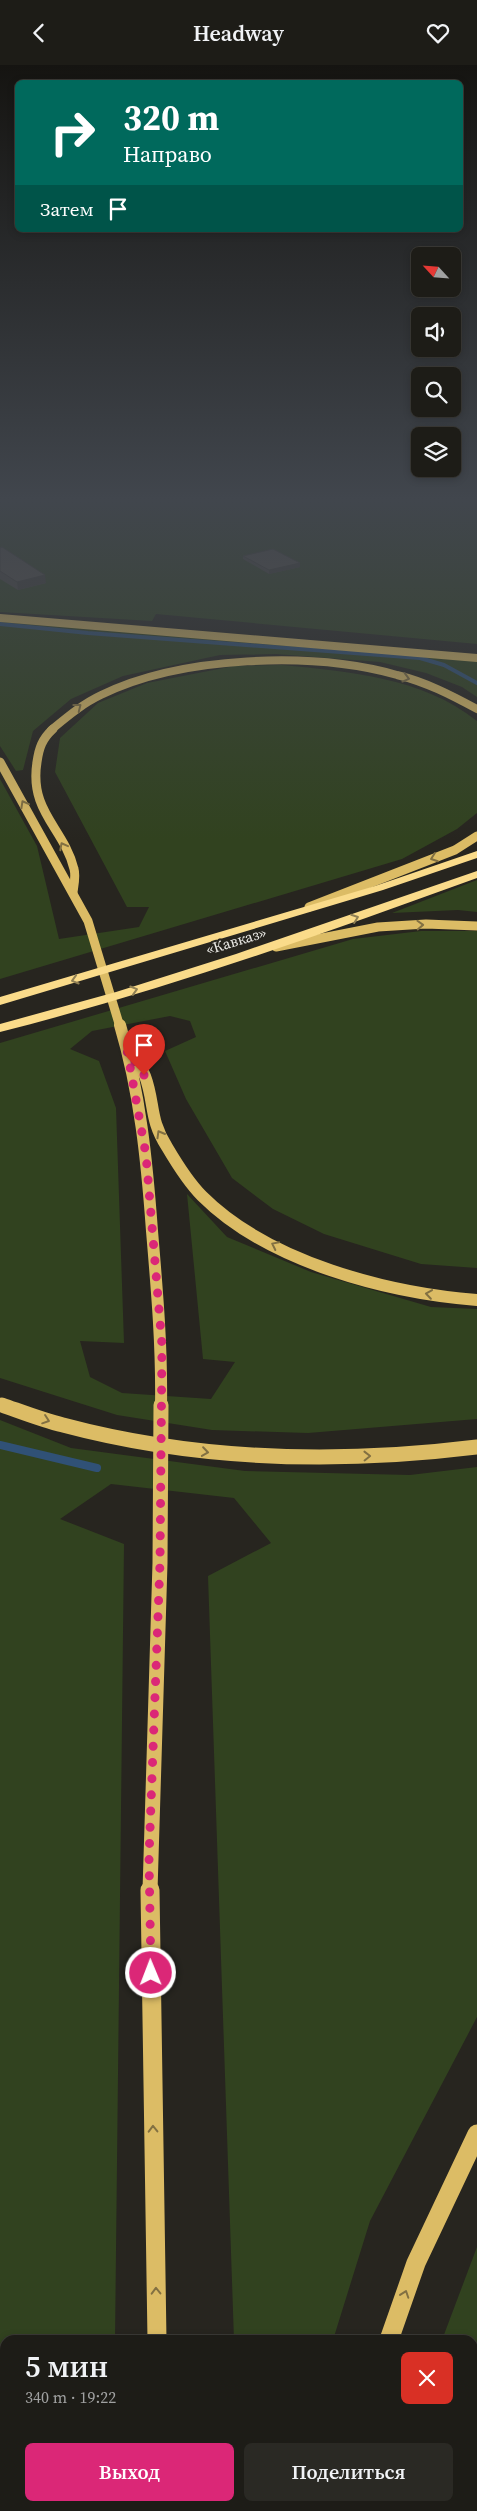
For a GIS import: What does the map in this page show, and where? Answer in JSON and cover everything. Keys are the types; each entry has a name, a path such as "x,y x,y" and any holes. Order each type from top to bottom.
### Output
{"highway":[{"path":"304,909 379,888 477,854"},
{"name":"«Кавказ»","path":"0,1028 70,1009 268,949 477,874"},
{"name":"«Кавказ»","path":"0,1001 304,909"}],"main road":[{"path":"0,618 477,658"},
{"path":"74,892 74,868 38,799 33,775 42,740 84,702 117,688 158,675 228,662 270,660 343,665 407,678 436,687 477,709"},
{"path":"0,762 74,892 88,921 127,1050 146,1155 162,1345 160,1563 149,1857 157,2335"},
{"path":"304,909 455,850 477,837"},
{"path":"268,949 378,927 426,924 477,926"},
{"path":"127,1050 144,1075 157,1131 202,1196 230,1219 272,1244 316,1264 389,1288 477,1300"},
{"path":"0,1404 61,1425 120,1439 229,1455 311,1457 413,1455 477,1447"},
{"path":"391,2335 416,2263 477,2134"}],"green space":[{"path":"2,612 477,612 477,644 156,614 152,621"},
{"path":"0,620 477,660 477,697 462,687 426,673 380,662 276,654 220,655 123,676 71,699 33,731 23,770 16,771 0,746"},
{"path":"282,665 359,674 409,686 456,706 477,721 477,813 457,829 402,859 0,979 0,779 37,846 59,939 139,927 149,907 127,907 55,772 60,738 98,703 147,683 234,666"},
{"path":"477,880 477,912 458,910 392,913"},
{"path":"421,931 477,931 477,1268 421,1264 324,1234 273,1209 232,1178 186,1099 165,1051 196,1037 190,1021 170,1016 92,1031 70,1049 99,1061 116,1108 124,1343 80,1341 90,1377 122,1393 211,1399 235,1362 203,1359 187,1194 227,1237 311,1272 431,1307 477,1309 477,1419 308,1433 212,1430 117,1415 0,1378 0,1043 353,939"},
{"path":"0,1420 71,1448 245,1471 410,1475 477,1467 477,2017 370,2221 335,2335 234,2335 208,1576 271,1543 234,1498 111,1484 60,1519 124,1544 115,2335 0,2335"},
{"path":"477,2247 477,2335 444,2335"}],"waterway":[{"path":"0,624 88,633 420,658 444,665 477,683"},
{"path":"0,1445 97,1468"}],"route":[{"path":"144,1075 127,1050 146,1155 162,1345 160,1563 149,1857 151,1973"}]}
